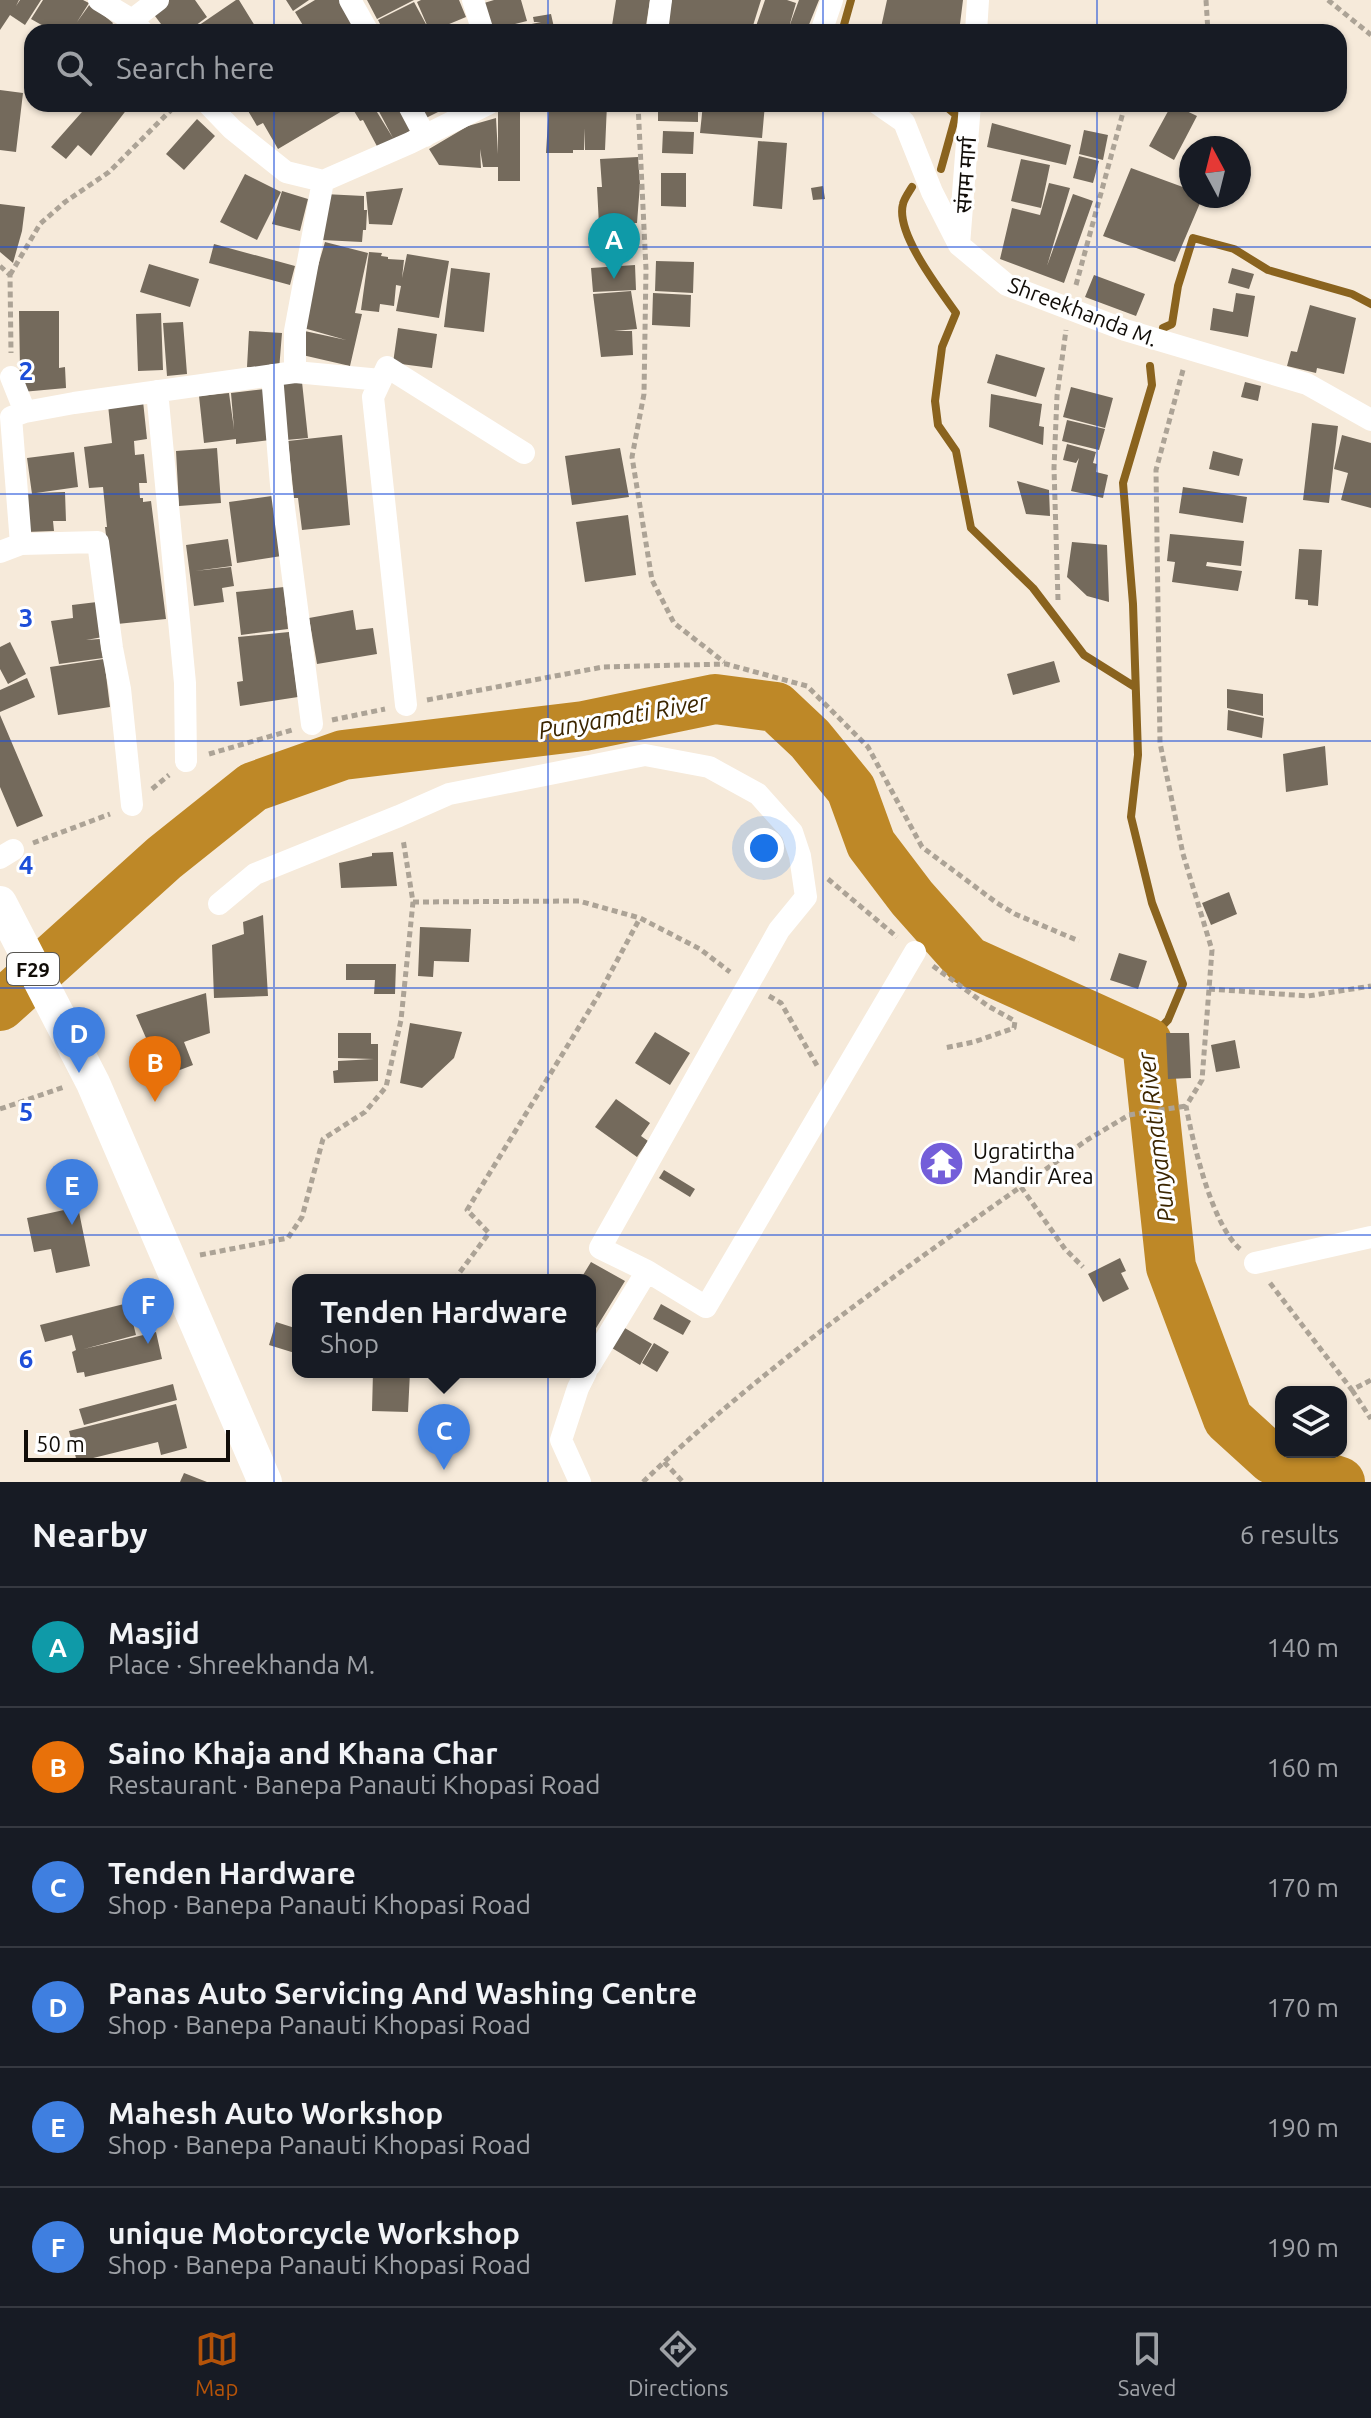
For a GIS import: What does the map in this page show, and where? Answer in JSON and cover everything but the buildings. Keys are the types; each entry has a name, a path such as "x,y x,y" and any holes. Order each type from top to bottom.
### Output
{"main road":[{"name":"F29","path":"0,903 93,1083 265,1482"}],"street":[{"path":"99,0 135,24"},
{"path":"140,24 158,0"},
{"path":"350,0 364,24"},
{"path":"473,0 480,24"},
{"path":"658,24 661,0"},
{"path":"824,24 832,0"},
{"path":"976,24 978,0"},
{"path":"216,112 286,172 323,181 472,112"},
{"path":"412,112 425,136"},
{"name":"Shreekhanda M.","path":"890,112 904,122 932,192 959,245 1007,285 1188,350 1307,384 1371,420"},
{"name":"संगम मार्ग","path":"959,245 969,112"},
{"path":"312,724 281,485 284,374 323,181"},
{"path":"406,705 373,397 387,367 524,453"},
{"path":"132,805 120,689 98,542 10,548 11,417 25,412 157,391 284,374 381,380"},
{"path":"11,377 25,412"},
{"path":"157,391 185,683 186,761"},
{"path":"219,904 255,874 449,794 645,755 709,767 758,794 792,832 800,856 806,897 779,930 600,1248 647,1271 706,1307 915,952"},
{"path":"1255,1263 1371,1237"},
{"path":"596,1355 647,1271"},
{"path":"580,1482 561,1440 583,1378"}],"path":[{"path":"1206,0 1208,24"},
{"path":"1328,0 1371,35"},
{"path":"11,377 10,275 40,224 65,202 109,172 169,112"},
{"path":"638,112 646,269 644,394 632,457 634,470 652,580 674,623 726,664"},
{"path":"1058,600 1054,468 1057,396 1070,309 1123,112"},
{"path":"0,266 10,275"},
{"path":"1188,350 1156,470 1160,743 1183,854 1212,950 1202,1080 1186,1106 1194,1151 1228,1239 1255,1263 1371,1419"},
{"path":"167,1260 288,1238 302,1217 323,1139 365,1112 386,1087 401,1020 413,902 399,816"},
{"path":"413,902 579,901 640,918 700,949 748,986 781,1003 833,1093"},
{"path":"458,1274 489,1233 467,1210 598,996 640,918"},
{"path":"1209,989 1308,996 1371,986"},
{"path":"0,1109 61,1088 93,1083"},
{"path":"643,1482 715,1416 840,1316 1087,1140 1129,1115 1186,1106"},
{"path":"1021,1187 1065,1249 1083,1267"},
{"path":"1352,1390 1371,1380"},
{"path":"664,1462 683,1482"}],"waterway":[{"path":"844,24 851,0"},
{"path":"941,169 956,115 952,112"},
{"path":"912,187 903,204 906,230 920,261 956,313 942,347 935,401 938,425 956,451 971,528 1033,588 1084,655 1135,687"},
{"path":"1163,328 1172,324 1178,286 1193,238 1234,249 1268,270 1352,294 1371,304"},
{"path":"1147,1042 1168,1020 1183,984 1152,903 1131,817 1138,755 1133,604 1123,483 1152,385 1150,366"},
{"name":"Punyamati River","path":"0,1006 164,858 253,787 343,755 584,726 715,699 776,707 810,739 851,789 871,844 912,898 968,961 1147,1042 1171,1267 1228,1419 1272,1459 1340,1482"}],"place":[{"name":"Masjid","path":"614,279"},
{"name":"Panas Auto Servicing And Washing Centre","path":"79,1073"},
{"name":"Saino Khaja and Khana Char","path":"155,1102"},
{"name":"Ugratirtha Mandir Area","path":"942,1163"},
{"name":"Mahesh Auto Workshop","path":"72,1225"},
{"name":"unique Motorcycle Workshop","path":"148,1344"},
{"name":"Tenden Hardware","path":"444,1470"}]}
